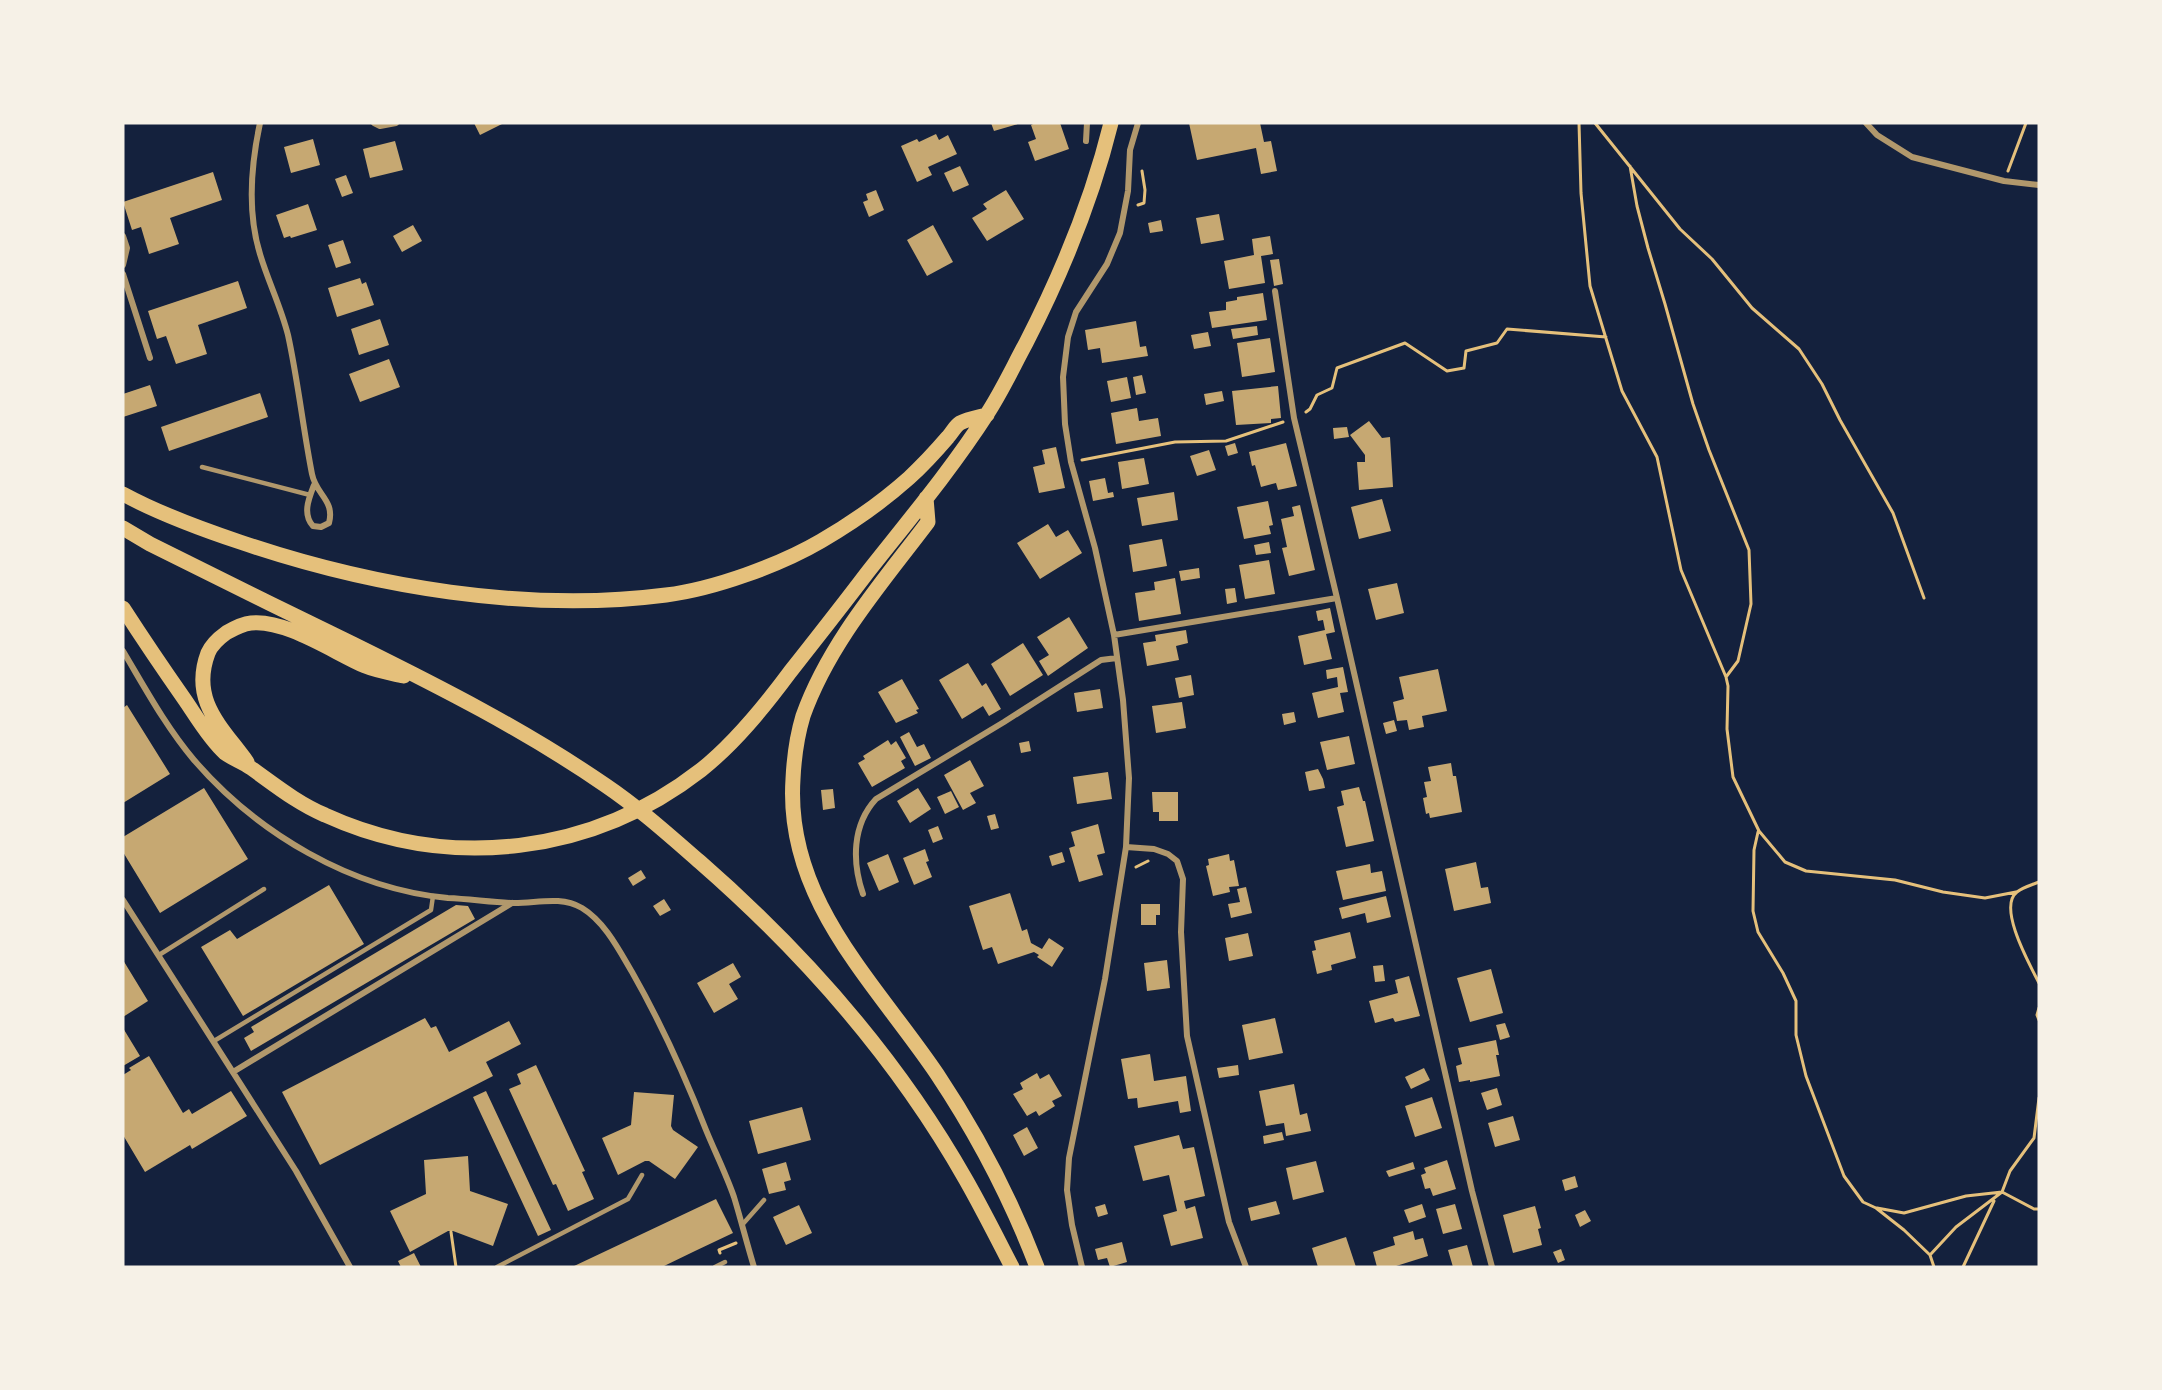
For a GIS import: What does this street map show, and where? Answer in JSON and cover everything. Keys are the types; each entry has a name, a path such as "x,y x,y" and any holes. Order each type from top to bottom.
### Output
{"main road":[{"path":"123,608 196,717 225,753 250,767 284,793 326,816 408,842 455,849 500,848 547,842 620,820 647,806 704,768 766,704 926,498 987,415 1011,373 1068,255 1111,123"},
{"path":"123,494 200,529 274,554 349,574 433,589 531,600 608,600 668,595 714,585 774,563 820,542 870,509 910,477 958,423 987,415"},
{"path":"926,498 928,522 866,603 842,639 821,674 803,717 794,758 791,798 794,826 801,860 817,899 836,933 937,1074 969,1126 996,1175 1036,1267"},
{"path":"123,528 150,544 511,724 621,796 726,885 829,990 877,1049 921,1109 965,1179 1012,1267"},
{"path":"250,767 210,712 203,692 203,668 209,650 221,636 235,627 250,623 266,623 296,632 367,667 433,684"}],"street":[{"path":"260,123 252,180 253,217 259,253 282,313 289,342 314,485 329,504 331,513 329,523 321,527 313,526 308,521 307,512 314,485"},
{"path":"374,123 380,126 396,123"},
{"path":"1086,141 1087,123"},
{"path":"1082,1267 1067,1190 1069,1158 1104,979 1126,847 1129,778 1123,700 1114,634 1095,548 1071,462 1065,424 1063,377 1068,337 1076,312 1107,264 1120,233 1128,191 1130,150 1138,123"},
{"path":"1866,123 1877,135 1912,158 2004,181 2039,185"},
{"path":"123,236 127,248 123,265"},
{"path":"123,274 150,358"},
{"path":"1275,291 1294,418 1442,1062 1492,1267"},
{"path":"1114,634 1337,598"},
{"path":"123,651 192,759 247,812 285,839 324,861 364,879 399,891 512,903 558,900 580,907 598,921 615,944 651,1004 689,1086 733,1196 754,1267"},
{"path":"863,894 858,879 855,855 859,828 865,811 876,799 1101,660 1117,658"},
{"path":"1126,847 1154,849 1168,854 1177,861 1183,879 1181,932 1187,1036 1229,1222 1246,1267"},
{"path":"123,900 297,1171 350,1267"},
{"path":"233,1072 512,903"}],"lane":[{"path":"202,467 310,495"},
{"path":"159,955 264,889"},
{"path":"214,1041 431,910 433,896"},
{"path":"497,1267 628,1198 642,1175"},
{"path":"742,1225 764,1200"},
{"path":"715,1267 725,1262"}],"path":[{"path":"1579,123 1581,193 1590,286 1622,390 1657,457 1681,570 1726,677 1728,686 1727,729 1733,777 1759,831 1785,862 1806,871 1895,880 1943,892 1985,898 2016,892 2039,882"},
{"path":"1595,123 1680,229 1712,259 1752,308 1799,349 1822,384 1893,513 1924,598"},
{"path":"2004,181 2026,123"},
{"path":"1630,165 1637,206 1648,248 1693,404 1749,550 1751,604 1738,661 1726,677"},
{"path":"1136,209 1144,203 1145,190"},
{"path":"1071,462 1175,442 1226,441 1294,418 1310,410 1317,395 1332,388 1337,368 1405,343 1447,371 1464,368 1466,351 1497,343 1507,329 1606,337"},
{"path":"1759,831 1754,850 1753,911 1758,932 1783,973 1796,1001 1796,1035 1806,1076 1844,1176 1863,1202 1876,1208 1904,1230 1930,1255 1934,1267"},
{"path":"1136,867 1147,861 1154,861"},
{"path":"2016,892 2010,903 2012,921 2026,958 2039,983"},
{"path":"2039,1008 2037,1015 2039,1020"},
{"path":"1930,1255 1956,1227 2002,1192 2010,1172 2034,1138 2039,1098"},
{"path":"1876,1208 1904,1213 1966,1196 2002,1192 2034,1209 2039,1209"},
{"path":"1963,1267 1995,1198"},
{"path":"451,1232 456,1267"},
{"path":"725,1262 719,1250 746,1239"}],"building":[{"path":"474,123 504,123 480,135"},
{"path":"991,123 1021,123 994,131"},
{"path":"1060,123 1069,149 1035,161 1028,142 1036,139 1031,125"},
{"path":"1189,123 1260,123 1264,142 1271,141 1277,171 1261,174 1256,148 1197,160"},
{"path":"936,134 939,140 948,135 957,154 928,167 932,175 917,182 901,146 917,139 919,142"},
{"path":"313,139 320,165 291,173 284,147"},
{"path":"395,141 403,170 370,178 363,149"},
{"path":"960,166 969,185 953,192 944,173"},
{"path":"213,172 222,200 170,218 179,244 149,254 141,227 132,230 123,202"},
{"path":"346,175 353,193 342,197 335,179"},
{"path":"876,190 884,210 869,217 863,202 868,200 866,194"},
{"path":"1006,190 1024,219 987,241 972,218 987,209 983,204"},
{"path":"308,204 317,230 284,238 276,215"},
{"path":"1219,214 1224,240 1201,244 1196,218"},
{"path":"1161,220 1163,231 1150,233 1148,223"},
{"path":"413,225 422,241 402,252 393,236"},
{"path":"933,225 953,262 927,276 907,240"},
{"path":"1270,236 1273,254 1261,256 1265,283 1229,289 1224,261 1254,255 1252,239"},
{"path":"343,240 351,263 336,268 328,245"},
{"path":"1279,259 1283,284 1274,286 1270,260"},
{"path":"360,278 362,284 366,282 374,305 337,317 328,288"},
{"path":"238,281 247,308 198,325 207,354 176,364 166,336 157,339 148,311"},
{"path":"1263,293 1267,320 1212,328 1209,312 1226,310 1226,302 1237,300 1237,297"},
{"path":"380,319 389,345 359,355 351,329"},
{"path":"1136,321 1140,347 1146,346 1148,356 1102,363 1100,348 1088,350 1085,330"},
{"path":"1257,326 1258,335 1233,339 1231,329"},
{"path":"1208,332 1211,346 1194,349 1191,335"},
{"path":"1270,338 1275,372 1242,377 1237,343"},
{"path":"389,359 400,387 360,402 349,374"},
{"path":"1142,375 1146,393 1136,395 1133,377"},
{"path":"1127,377 1131,398 1111,402 1107,381"},
{"path":"150,385 157,406 123,417 123,394"},
{"path":"1278,386 1281,418 1271,419 1271,423 1236,425 1232,391"},
{"path":"1222,391 1224,401 1206,405 1204,394"},
{"path":"260,393 268,417 169,451 161,427"},
{"path":"1137,408 1139,421 1158,418 1161,436 1116,444 1111,413"},
{"path":"1369,421 1382,438 1390,437 1393,487 1359,490 1357,462 1365,462 1365,455 1350,435"},
{"path":"1347,427 1349,437 1334,439 1333,428"},
{"path":"1235,443 1238,453 1228,456 1225,446"},
{"path":"1286,443 1297,486 1278,490 1276,483 1261,487 1249,452"},
{"path":"1056,447 1065,488 1039,493 1033,467 1045,464 1042,450"},
{"path":"1209,450 1216,470 1197,476 1190,456"},
{"path":"1144,458 1149,484 1122,489 1118,462"},
{"path":"1105,478 1108,493 1113,492 1114,497 1093,501 1089,481"},
{"path":"1174,492 1178,520 1142,526 1137,498"},
{"path":"1382,499 1391,531 1359,539 1351,507"},
{"path":"1268,501 1273,525 1269,526 1271,534 1244,539 1237,507"},
{"path":"1300,505 1315,570 1289,576 1282,548 1287,547 1281,519 1294,516 1292,507"},
{"path":"1048,524 1056,537 1068,530 1082,553 1040,579 1017,543"},
{"path":"1162,539 1167,566 1133,572 1129,545"},
{"path":"1269,542 1271,553 1256,555 1254,545"},
{"path":"1269,560 1275,594 1245,599 1239,565"},
{"path":"1199,568 1200,578 1181,581 1179,571"},
{"path":"1175,578 1181,614 1139,621 1135,593 1155,590 1154,582"},
{"path":"1397,583 1404,613 1376,620 1368,589"},
{"path":"1235,588 1237,602 1227,604 1225,589"},
{"path":"1330,608 1335,632 1326,634 1332,659 1304,665 1298,636 1325,630 1323,620 1318,621 1316,611"},
{"path":"1069,617 1088,648 1048,676 1039,661 1049,655 1037,637"},
{"path":"1186,630 1188,643 1176,646 1179,660 1147,666 1143,643 1156,641 1155,635"},
{"path":"1023,643 1043,675 1010,696 991,664"},
{"path":"968,663 982,686 986,683 1001,709 989,716 983,706 962,719 939,680"},
{"path":"1343,667 1348,692 1340,693 1344,712 1318,718 1312,693 1338,687 1337,677 1327,679 1326,670"},
{"path":"1438,669 1447,711 1422,716 1424,727 1409,730 1407,720 1397,721 1393,702 1404,699 1399,677"},
{"path":"1191,675 1194,695 1179,698 1175,678"},
{"path":"902,679 919,709 916,710 918,713 896,723 878,692"},
{"path":"1100,689 1103,708 1077,712 1074,693"},
{"path":"1182,702 1186,728 1156,733 1152,706"},
{"path":"127,705 170,774 123,803 123,708"},
{"path":"1294,712 1296,722 1284,725 1282,714"},
{"path":"1394,720 1397,731 1386,734 1383,723"},
{"path":"909,732 917,747 924,744 931,758 915,766 900,737"},
{"path":"1349,736 1355,764 1327,770 1320,742"},
{"path":"888,740 891,745 896,741 906,758 901,761 905,768 872,787 858,763 865,759 863,756"},
{"path":"1029,741 1031,751 1021,753 1019,743"},
{"path":"970,760 984,786 970,793 976,803 963,810 944,775"},
{"path":"1451,763 1453,776 1456,776 1462,812 1430,818 1429,813 1426,814 1423,798 1427,797 1424,782 1431,781 1428,767"},
{"path":"1318,769 1325,788 1309,791 1305,772"},
{"path":"1108,772 1112,799 1077,804 1073,777"},
{"path":"1359,787 1363,801 1365,801 1374,841 1346,847 1337,807 1344,805 1341,791"},
{"path":"204,788 248,859 160,913 123,852 123,837"},
{"path":"918,788 931,809 910,823 897,801"},
{"path":"833,789 835,808 823,810 821,790"},
{"path":"951,791 959,807 945,814 937,797"},
{"path":"1152,792 1178,792 1178,821 1159,821 1159,812 1153,812"},
{"path":"995,814 999,828 991,830 987,816"},
{"path":"1098,824 1105,853 1097,855 1103,875 1079,882 1069,848 1075,846 1071,832"},
{"path":"938,826 943,839 933,843 928,830"},
{"path":"925,849 929,861 926,862 932,877 914,885 903,858"},
{"path":"1062,852 1065,862 1052,866 1049,856"},
{"path":"888,854 899,882 879,891 867,863"},
{"path":"1229,854 1230,861 1234,860 1239,886 1229,887 1230,892 1213,896 1206,866 1209,865 1208,859"},
{"path":"1476,862 1481,888 1488,887 1491,903 1454,911 1445,869"},
{"path":"1370,864 1371,873 1382,871 1386,891 1343,900 1336,871"},
{"path":"641,870 646,878 633,886 628,878"},
{"path":"329,885 364,944 243,1016 201,947 230,930 237,939"},
{"path":"1246,887 1252,913 1231,918 1228,904 1240,902 1237,889"},
{"path":"1010,893 1022,931 1027,929 1031,943 1042,949 1049,938 1064,948 1052,967 1037,957 1039,955 1034,952 998,964 992,947 983,950 969,906"},
{"path":"1386,896 1391,917 1367,923 1365,913 1342,919 1339,908"},
{"path":"664,899 671,910 660,916 653,906"},
{"path":"1141,904 1160,904 1160,915 1156,915 1156,925 1141,925"},
{"path":"456,905 468,906 475,919 251,1051 244,1038 254,1032 251,1027"},
{"path":"1350,932 1356,958 1331,965 1332,970 1317,974 1312,951 1316,950 1314,941"},
{"path":"1248,933 1253,956 1229,961 1225,938"},
{"path":"123,960 148,1001 123,1017"},
{"path":"1167,960 1170,988 1147,991 1144,963"},
{"path":"733,963 741,977 729,984 738,999 714,1013 697,983"},
{"path":"1383,965 1385,981 1375,982 1373,966"},
{"path":"1491,969 1503,1013 1470,1022 1457,978"},
{"path":"1409,976 1420,1016 1395,1022 1393,1018 1375,1023 1369,1001 1398,993 1395,980"},
{"path":"425,1018 431,1028 436,1026 449,1052 509,1021 521,1044 486,1062 493,1076 320,1165 282,1092"},
{"path":"1275,1018 1283,1053 1249,1060 1242,1025"},
{"path":"1505,1023 1510,1037 1500,1040 1496,1025"},
{"path":"123,1028 140,1056 123,1066"},
{"path":"1496,1040 1500,1076 1459,1082 1456,1066 1462,1064 1458,1048"},
{"path":"1150,1054 1154,1081 1186,1076 1191,1111 1180,1113 1178,1101 1138,1108 1137,1098 1128,1099 1121,1059"},
{"path":"149,1056 183,1113 189,1109 192,1114 231,1091 247,1116 192,1149 190,1145 145,1172 123,1135 123,1075 131,1070 129,1068"},
{"path":"536,1065 585,1171 582,1172 594,1199 568,1211 556,1184 553,1185 509,1089 521,1084 517,1074"},
{"path":"1238,1065 1239,1075 1219,1078 1217,1068"},
{"path":"1424,1068 1430,1080 1411,1089 1405,1077"},
{"path":"1037,1073 1040,1079 1049,1074 1062,1096 1052,1101 1055,1106 1039,1116 1036,1111 1027,1116 1013,1094 1023,1089 1020,1083"},
{"path":"1294,1084 1300,1115 1307,1113 1311,1131 1286,1136 1284,1123 1266,1126 1259,1091"},
{"path":"1497,1088 1502,1105 1487,1110 1481,1093"},
{"path":"486,1091 551,1230 538,1236 473,1097"},
{"path":"634,1092 674,1095 671,1126 673,1130 698,1147 675,1179 649,1161 618,1175 602,1138 631,1125"},
{"path":"1432,1097 1442,1128 1415,1137 1405,1106"},
{"path":"802,1107 811,1140 758,1154 749,1121"},
{"path":"1513,1116 1520,1140 1495,1147 1488,1123"},
{"path":"1027,1127 1038,1148 1024,1156 1013,1135"},
{"path":"1282,1132 1284,1140 1264,1144 1263,1136"},
{"path":"1179,1135 1183,1149 1194,1147 1205,1196 1184,1201 1186,1209 1195,1206 1203,1238 1171,1246 1163,1215 1177,1211 1169,1175 1143,1181 1134,1146"},
{"path":"468,1156 470,1191 508,1204 493,1246 448,1231 410,1252 390,1211 426,1194 424,1160"},
{"path":"1447,1160 1456,1189 1433,1196 1430,1188 1425,1189 1421,1175 1426,1173 1424,1168"},
{"path":"1316,1161 1324,1192 1293,1200 1286,1168"},
{"path":"786,1162 791,1180 784,1182 786,1190 769,1194 762,1169"},
{"path":"1413,1162 1415,1169 1389,1177 1386,1171"},
{"path":"1575,1176 1578,1187 1565,1191 1562,1180"},
{"path":"716,1199 733,1233 662,1267 572,1267"},
{"path":"1276,1201 1280,1214 1251,1221 1248,1208"},
{"path":"1105,1204 1108,1214 1098,1217 1095,1207"},
{"path":"1422,1204 1426,1217 1409,1223 1404,1210"},
{"path":"1455,1204 1462,1229 1443,1234 1436,1209"},
{"path":"799,1205 812,1233 786,1245 773,1217"},
{"path":"1535,1206 1541,1228 1538,1229 1542,1245 1513,1253 1503,1215"},
{"path":"1585,1210 1591,1221 1580,1227 1575,1215"},
{"path":"1413,1231 1415,1240 1423,1238 1428,1256 1393,1267 1377,1267 1373,1252 1395,1245 1393,1237"},
{"path":"1346,1237 1356,1267 1318,1267 1312,1248"},
{"path":"1122,1242 1127,1262 1110,1267 1107,1258 1098,1260 1095,1249"},
{"path":"1467,1245 1473,1267 1453,1267 1448,1250"},
{"path":"1561,1249 1565,1260 1558,1263 1553,1252"},
{"path":"414,1253 421,1267 401,1267 398,1261"}]}
